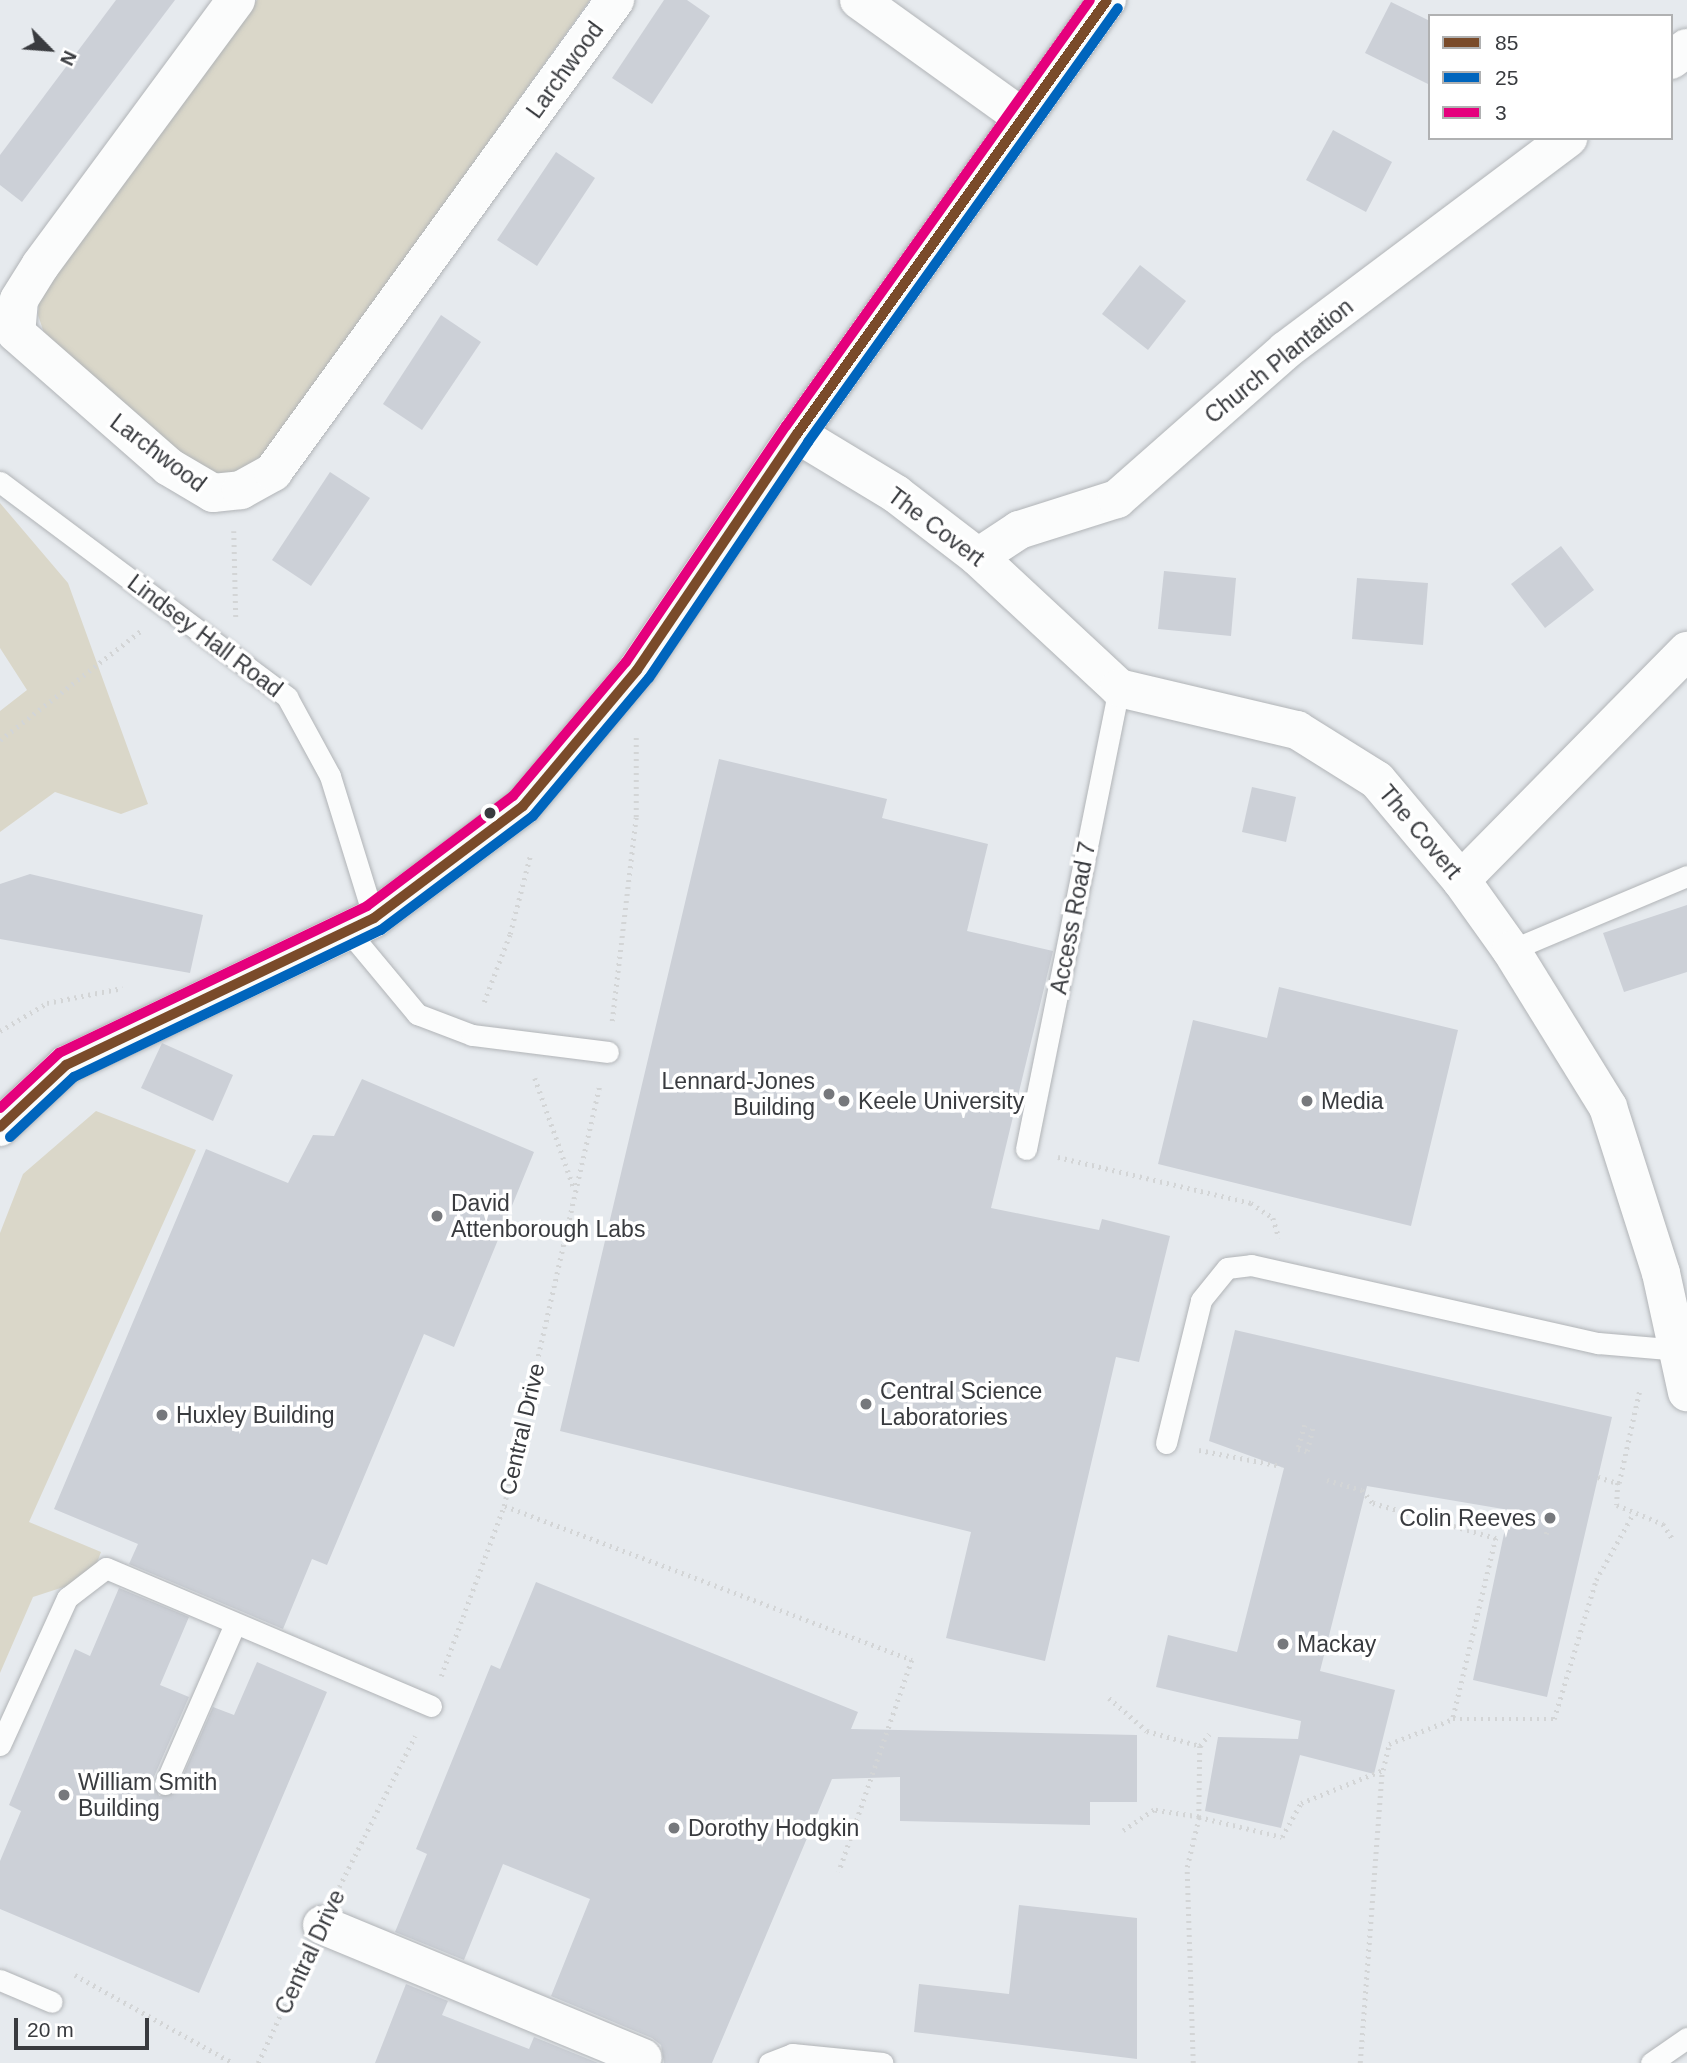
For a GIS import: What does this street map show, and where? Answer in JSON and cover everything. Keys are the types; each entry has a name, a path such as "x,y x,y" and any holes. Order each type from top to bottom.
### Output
{"street":[{"name":"Larchwood","path":"236,0 40,266 19,300 16,333 169,467 213,493 232,492 273,472 615,0"},
{"path":"0,1127 66,1065 362,925 523,806 636,670 797,434 1107,0"},
{"path":"876,5 1022,117"},
{"name":"Church Plantation","path":"978,557 1019,530 1117,499 1286,350 1565,140"},
{"name":"The Covert","path":"797,434 896,494 978,557 1119,688 1297,730 1377,780 1461,880 1511,950 1608,1108 1680,1350 1687,1392"},
{"path":"1461,880 1687,651"},
{"path":"322,1925 649,2060"}],"lane":[{"name":"Lindsey Hall Road","path":"0,482 287,697 330,776 362,925"},
{"name":"Access Road 7","path":"1026,1149 1119,688"},
{"path":"1511,950 1687,876"},
{"path":"362,925 417,1014 472,1035 608,1052"},
{"path":"1166,1443 1201,1300 1214,1280 1227,1268 1251,1265 1598,1342 1680,1350"},
{"path":"0,1745 67,1598 106,1568 430,1706"},
{"path":"164,1784 235,1624"},
{"path":"0,1980 52,2002"},
{"path":"1651,2063 1687,2038"},
{"path":"769,2063 792,2054 883,2063"}],"path":[{"path":"232,492 238,660"},
{"path":"0,740 169,608"},
{"name":"Central Drive","path":"258,2063 322,1925 430,1706 504,1506 608,1052 636,817 636,670"},
{"path":"472,1035 510,934 533,842"},
{"path":"523,1042 575,1189"},
{"path":"1026,1149 1251,1203 1273,1218 1289,1273"},
{"path":"1640,1388 1619,1483 1617,1505 1633,1514 1663,1524 1672,1538"},
{"path":"1305,1425 1297,1450 1307,1451 1313,1427"},
{"path":"1166,1443 1281,1466"},
{"path":"1598,1477 1619,1483"},
{"path":"1327,1480 1362,1490 1373,1503 1496,1538 1453,1719"},
{"path":"504,1506 912,1660 839,1872"},
{"path":"1546,1535 1551,1514"},
{"path":"1360,2063 1382,1770 1389,1744 1453,1719 1554,1719 1596,1580 1633,1514"},
{"path":"1109,1698 1147,1731 1200,1746"},
{"path":"1193,2063 1187,1867 1199,1817 1200,1746 1209,1734"},
{"path":"1123,1831 1154,1810 1199,1817 1282,1837 1301,1803 1382,1770"},
{"path":"52,2002 68,1971 233,2063"}],"shaded area":[{"path":"257,0 590,0 264,455 243,470 215,477 193,468 47,342 38,315 40,294 52,273"},
{"path":"0,503 68,583 148,804 121,814 55,792 0,832 0,711 27,690 0,648"},
{"path":"96,1111 196,1150 29,1522 101,1552 91,1578 33,1597 0,1673 0,1233 23,1174"}],"building":[{"path":"116,0 175,0 22,202 0,185 0,155"},
{"path":"664,0 687,0 710,16 652,104 612,78"},
{"path":"1391,2 1428,20 1428,84 1365,53"},
{"path":"1333,130 1392,162 1366,212 1306,180"},
{"path":"556,152 595,178 537,266 497,240"},
{"path":"1140,265 1186,301 1148,350 1102,314"},
{"path":"441,315 481,342 422,430 383,404"},
{"path":"330,472 370,498 311,586 272,560"},
{"path":"1561,546 1594,590 1545,628 1511,584"},
{"path":"1164,571 1236,578 1231,636 1158,629"},
{"path":"1357,578 1428,583 1423,645 1352,639"},
{"path":"719,759 887,799 882,818 988,844 967,931 1053,951 991,1208 1099,1230 1102,1219 1170,1236 1139,1362 1116,1357 1045,1661 946,1638 971,1532 560,1431"},
{"path":"1252,787 1296,797 1286,842 1242,832"},
{"path":"30,874 203,915 190,973 0,939 0,884"},
{"path":"1687,905 1687,972 1624,992 1603,933"},
{"name":"Media","path":"1279,987 1458,1030 1411,1226 1158,1164 1193,1020 1267,1038"},
{"path":"162,1043 233,1075 213,1121 141,1088"},
{"name":"Huxley Building","path":"362,1079 534,1152 454,1347 424,1334 327,1565 312,1559 283,1629 129,1564 138,1544 54,1509 206,1149 288,1183 313,1135 334,1136"},
{"name":"Colin Reeves","path":"1235,1330 1612,1417 1547,1697 1473,1680 1509,1510 1367,1486 1320,1671 1395,1690 1374,1774 1300,1755 1281,1828 1205,1811 1218,1737 1298,1739 1301,1721 1156,1687 1168,1635 1237,1652 1284,1468 1209,1441"},
{"name":"Dorothy Hodgkin","path":"536,1582 858,1712 851,1729 1137,1735 1137,1802 1090,1802 1090,1825 900,1821 900,1777 832,1779 712,2063 664,2063 661,2045 652,2038 551,1996 590,1899 503,1864 464,1960 395,1932 427,1854 416,1849 491,1665 500,1669"},
{"name":"William Smith Building","path":"119,1588 189,1617 160,1685 189,1697 153,1779 159,1796 177,1789 213,1707 234,1715 257,1662 327,1692 199,1993 0,1909 0,1861 21,1811 9,1805 75,1649 90,1656"},
{"path":"1019,1905 1137,1918 1137,2059 914,2032 919,1984 1009,1994"},
{"path":"406,1984 448,2001 442,2015 529,2049 534,2037 598,2063 375,2063"}],"transit line":[{"name":"3","path":"0,1108 59,1053 367,906 513,796 626,662 786,426 1090,0"},
{"name":"85","path":"0,1127 66,1065 374,918 523,806 637,670 797,434 1107,0"},
{"name":"25","path":"10,1137 74,1077 381,930 533,816 649,678 808,442 1118,8"}],"place":[{"name":"Lennard-Jones Building","path":"829,1094"},
{"name":"Keele University","path":"844,1101"},
{"name":"Media","path":"1307,1101"},
{"name":"David Attenborough Labs","path":"437,1216"},
{"name":"Central Science Laboratories","path":"866,1404"},
{"name":"Huxley Building","path":"162,1415"},
{"name":"Colin Reeves","path":"1550,1518"},
{"name":"Mackay","path":"1283,1644"},
{"name":"William Smith Building","path":"64,1795"},
{"name":"Dorothy Hodgkin","path":"674,1828"}]}
